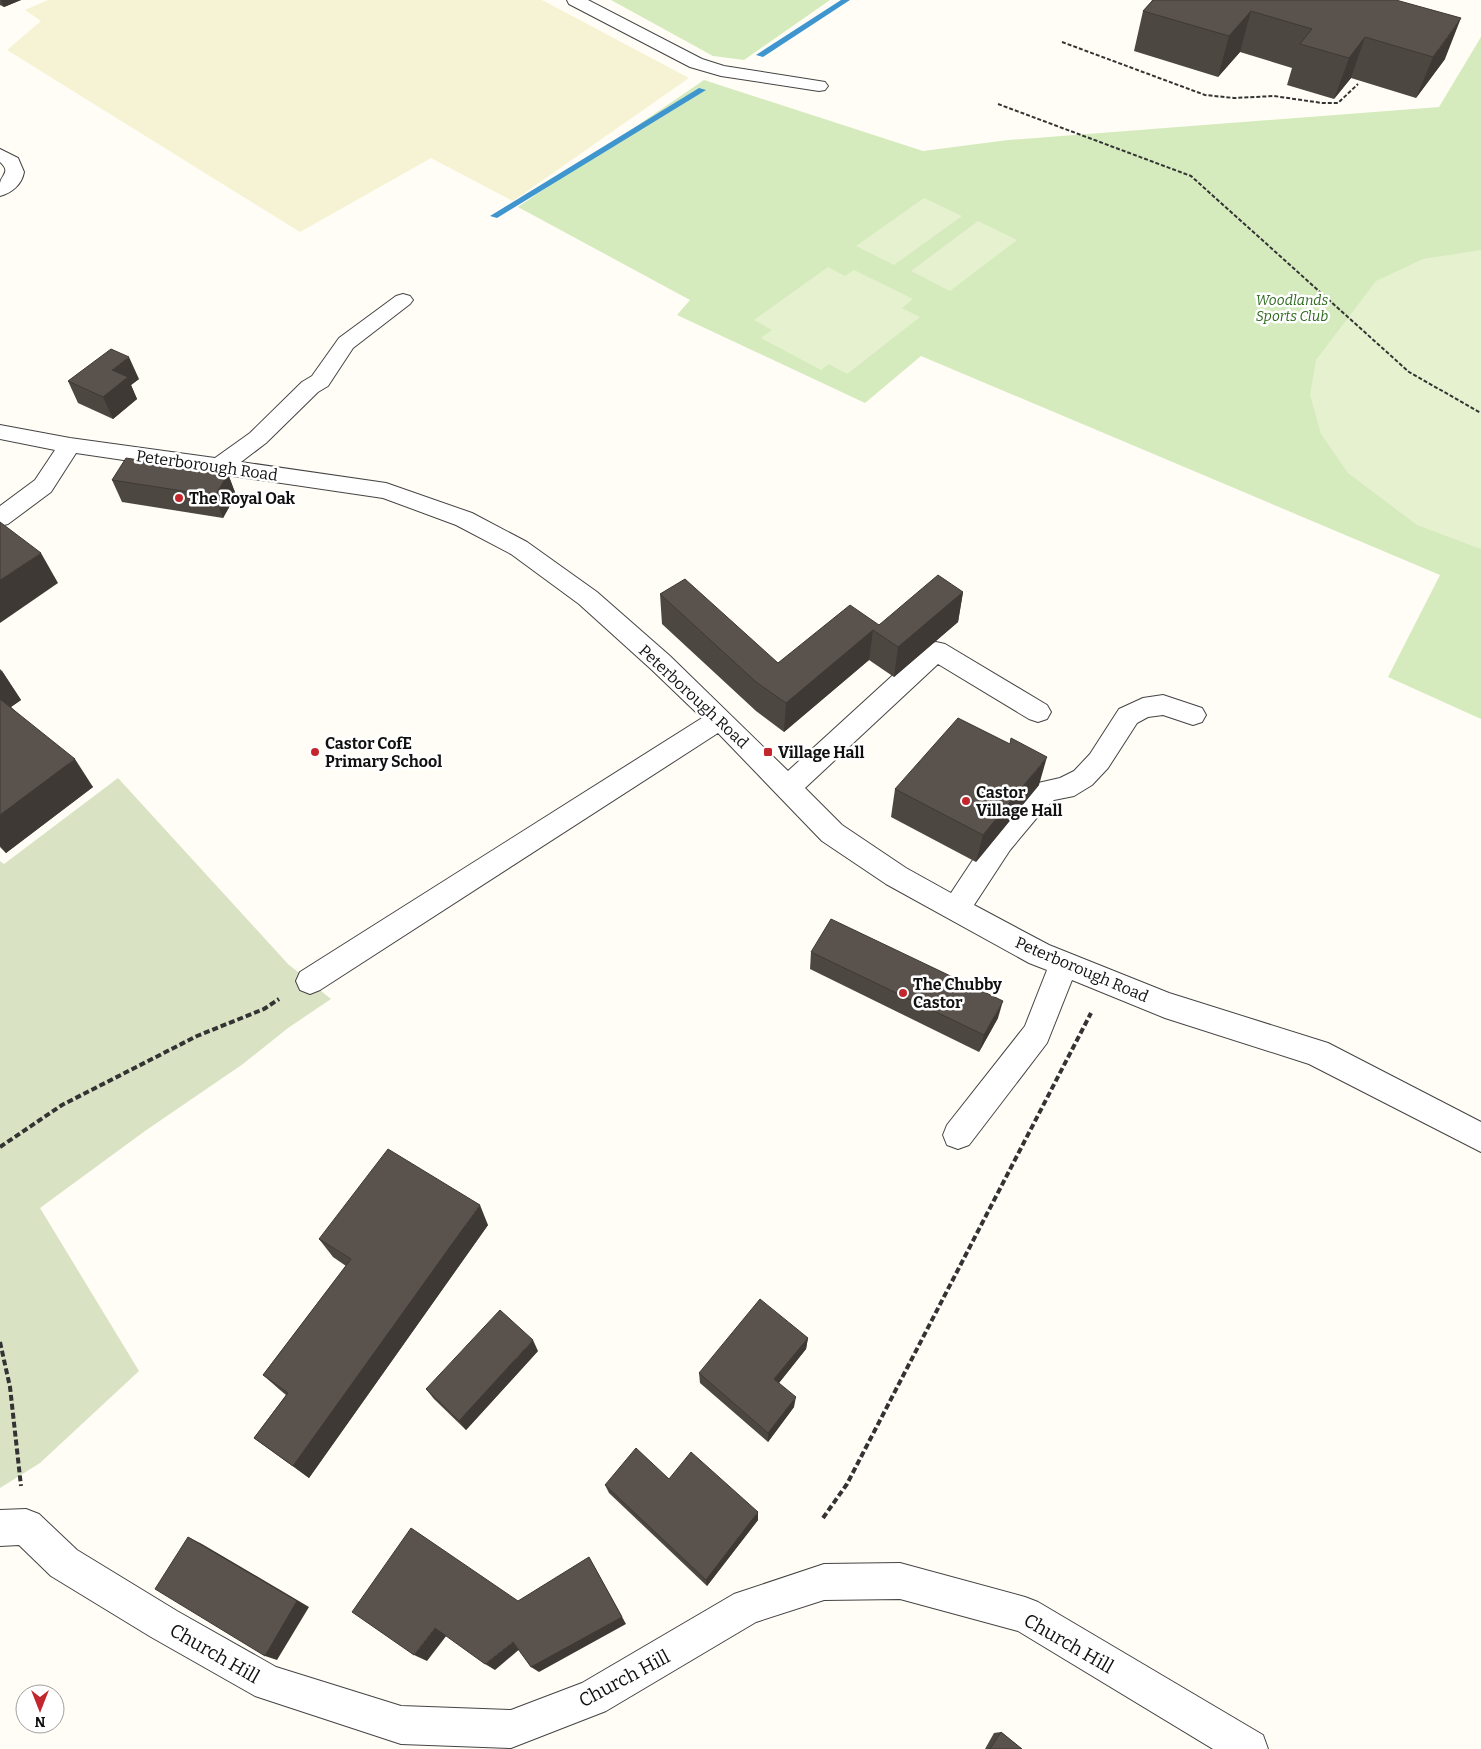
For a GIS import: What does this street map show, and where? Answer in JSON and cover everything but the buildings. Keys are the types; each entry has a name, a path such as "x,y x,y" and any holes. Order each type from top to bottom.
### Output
{"street":[{"path":"575,0 696,63 722,71 819,86"},
{"path":"0,155 8,158 14,165 15,172 12,180 0,190"},
{"path":"219,467 258,438 310,387 320,381 346,343 402,300"},
{"name":"Peterborough Road","path":"0,432 70,445 386,491 464,519 520,548 588,598 720,719 832,833 896,876 1039,954 1166,1005 1317,1053 1481,1138"},
{"path":"0,518 43,486 70,445"},
{"path":"788,787 936,651 1038,712"},
{"path":"956,909 1000,842 1036,800 1047,791 1065,788 1083,778 1099,761 1128,716 1143,708 1163,705 1193,714"},
{"path":"310,981 720,719"},
{"path":"958,1135 1037,1034 1064,964"},
{"name":"Church Hill","path":"13,1527 64,1563 164,1624 268,1683 401,1725 511,1729 593,1698 670,1654 746,1607 824,1582 900,1581 1025,1615 1249,1749"}],"path":[{"path":"1062,42 1205,95 1234,98 1274,96 1338,104 1358,84"},
{"path":"998,104 1191,176 1410,372 1481,413"},
{"path":"0,1147 62,1105 197,1036 264,1009 310,981"},
{"path":"823,1518 847,1484 1108,982"},
{"path":"0,1342 10,1387 13,1527"}],"shaded area":[{"path":"48,0 542,0 689,78 513,201 431,158 300,232 7,50 41,21 25,10"}],"green space":[{"path":"611,0 830,0 744,60 713,56"},
{"name":"Woodlands Sports Club","path":"1481,37 1481,719 1388,677 1440,575 921,356 865,403 677,315 690,300 518,207 704,80 923,151 1008,140 1439,107"},
{"path":"924,198 962,216 894,265 856,246"},
{"path":"978,221 1017,240 950,291 911,271"},
{"path":"1481,250 1481,549 1417,525 1348,473 1321,434 1310,395 1316,360 1376,281 1423,259"},
{"path":"828,267 845,276 854,270 913,299 902,308 920,317 847,374 829,364 821,370 761,338 772,330 754,320"},
{"path":"118,778 288,964 331,999 288,1028 243,1064 145,1131 40,1208 139,1371 40,1463 0,1488 0,861 4,864"}],"waterway":[{"path":"760,55 846,0"},
{"path":"494,216 702,90"}],"place":[{"name":"The Royal Oak","path":"179,498"},
{"name":"Castor CofE Primary School","path":"315,752"},
{"name":"Village Hall","path":"768,752"},
{"name":"Castor Village Hall","path":"966,801"},
{"name":"The Chubby Castor","path":"903,993"}]}
